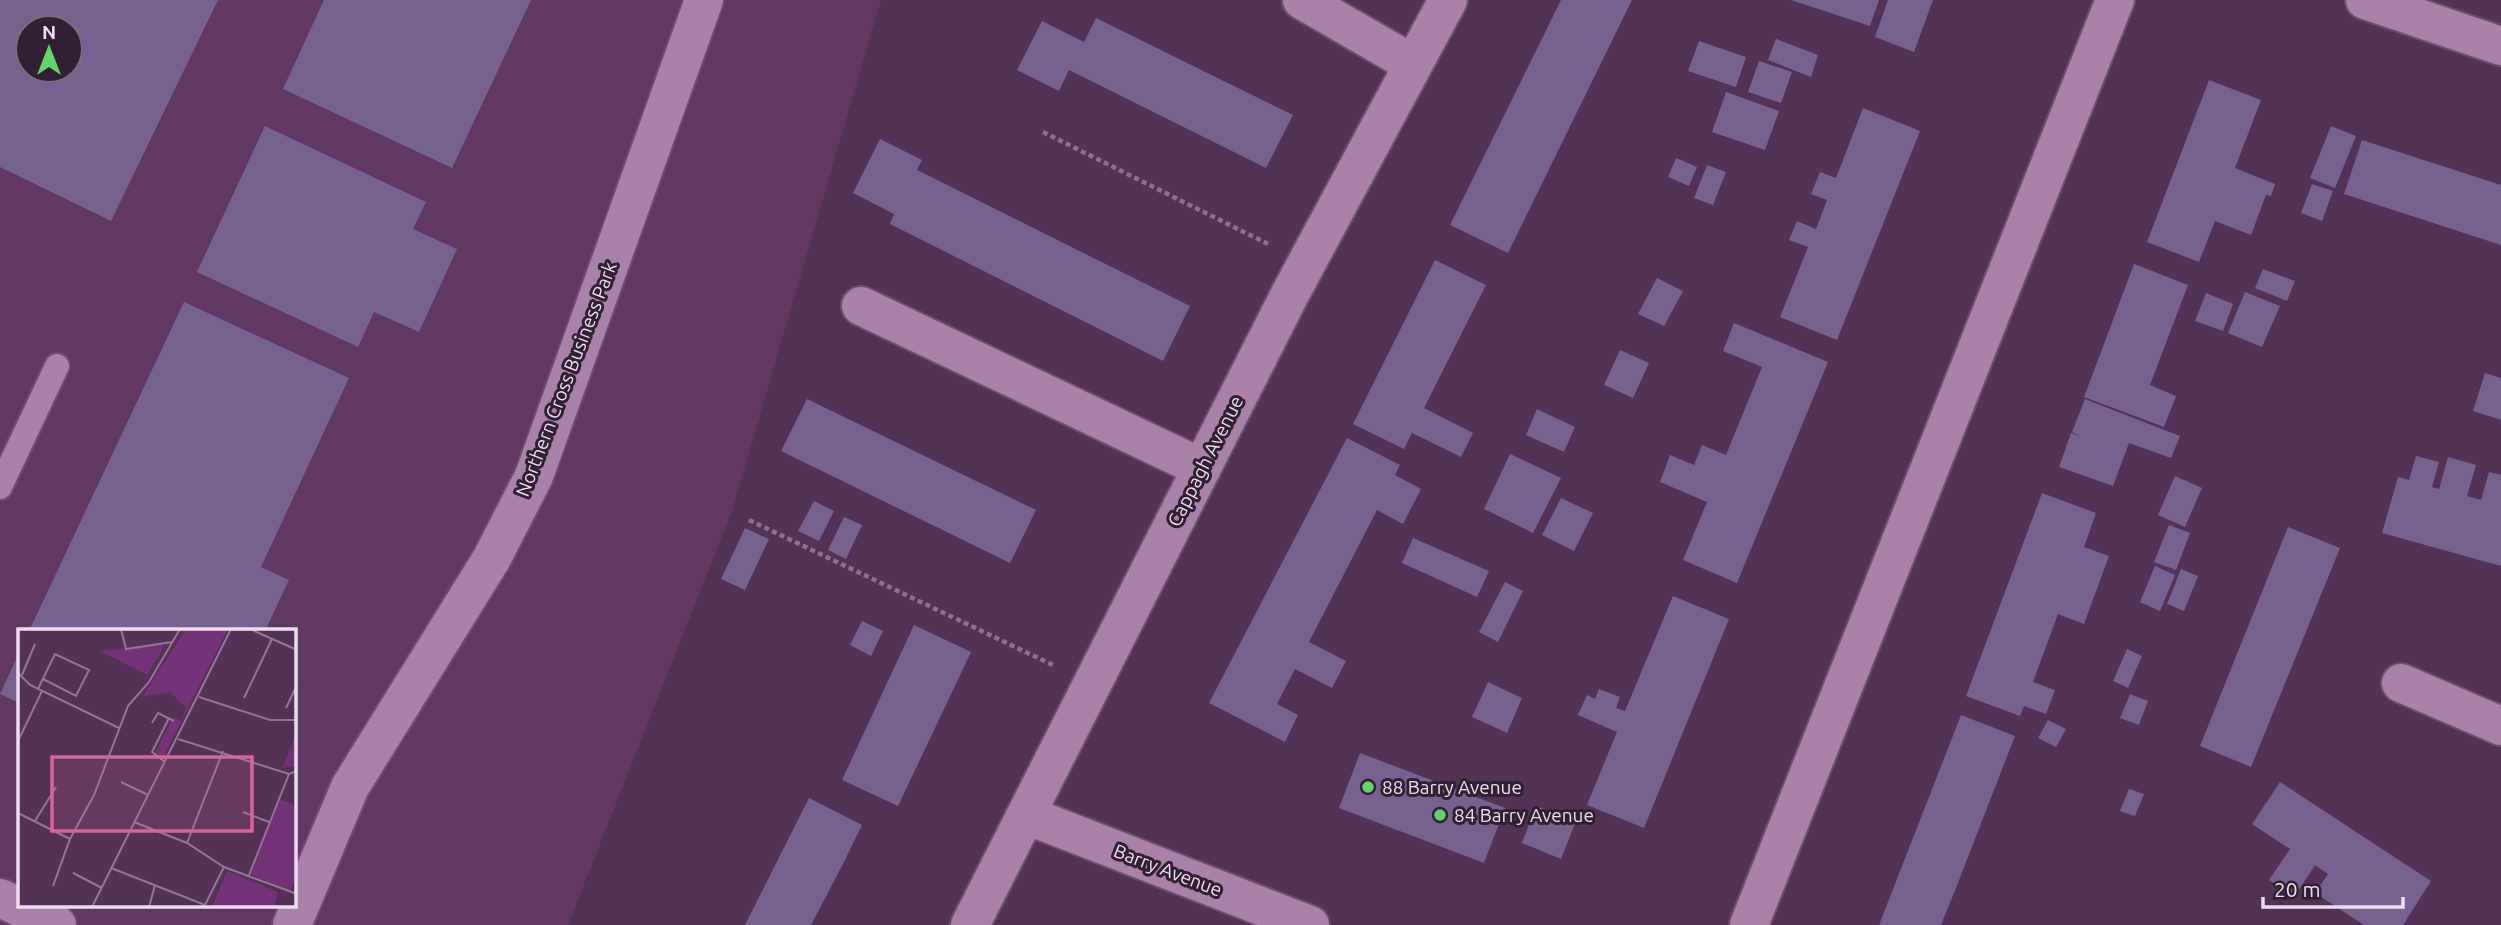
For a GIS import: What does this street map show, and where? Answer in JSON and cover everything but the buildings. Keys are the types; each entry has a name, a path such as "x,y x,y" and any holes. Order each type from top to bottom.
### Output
{"street":[{"name":"Northern Cross Business Park","path":"292,925 350,787 492,558 534,476 704,0"},
{"path":"1303,0 1411,63"},
{"name":"Cappagh Avenue","path":"970,925 1306,263 1411,63 1448,0"},
{"path":"1749,925 2115,0"},
{"path":"2365,0 2501,46"},
{"path":"860,306 1202,468"},
{"path":"2401,683 2501,726"},
{"name":"Barry Avenue","path":"1026,815 1310,925"},
{"path":"0,898 18,907"},
{"path":"21,908 57,925"}],"lane":[{"path":"0,487 57,366"}],"path":[{"path":"1043,132 1306,263"},
{"path":"749,520 1093,683"}],"shaded area":[{"path":"0,0 881,0 732,511 568,925 0,925"}],"place":[{"name":"88 Barry Avenue","path":"1368,787"},
{"name":"84 Barry Avenue","path":"1440,815"}]}
